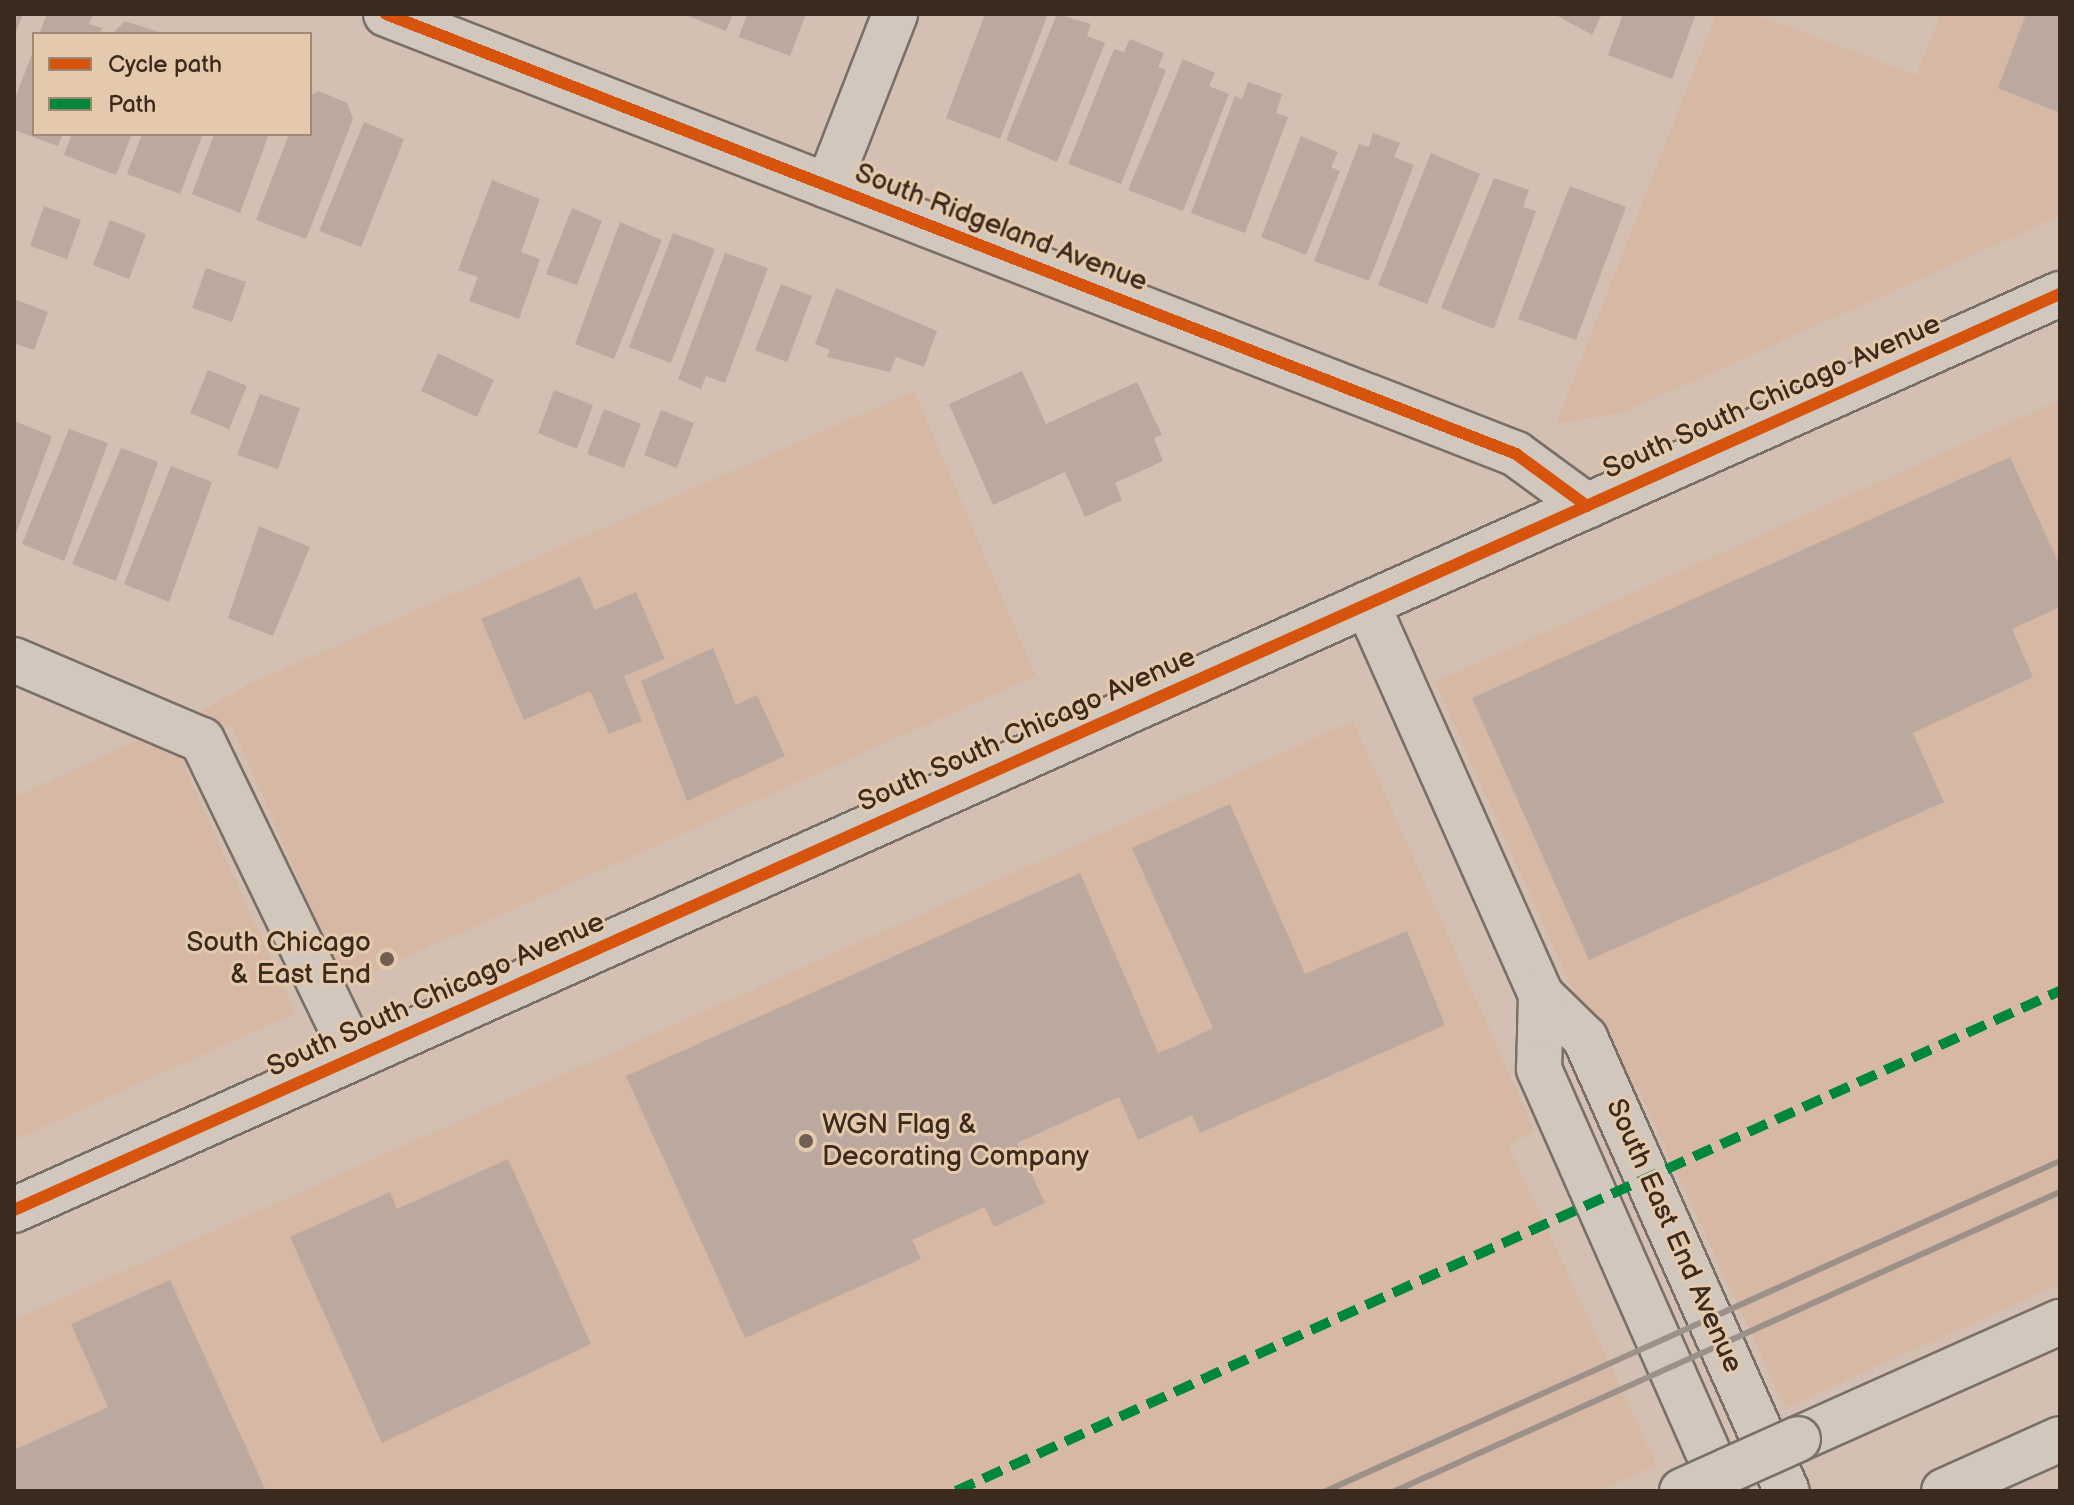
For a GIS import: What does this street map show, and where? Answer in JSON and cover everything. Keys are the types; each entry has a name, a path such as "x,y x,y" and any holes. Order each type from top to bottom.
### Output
{"main road":[{"name":"South Ridgeland Avenue","path":"386,14 1516,454 1587,506"},
{"path":"828,186 895,14"},
{"name":"South South Chicago Avenue","path":"14,1210 2060,294"},
{"name":"South East End Avenue","path":"1367,604 1541,995 1585,1038 1787,1491"},
{"path":"14,660 202,740 355,1057"},
{"name":"South East End Avenue","path":"1541,995 1539,1069 1725,1491"},
{"path":"1682,1491 2060,1322"},
{"path":"1944,1491 2060,1439"}],"shaded area":[{"path":"1716,14 1756,14 1916,75 1941,14 2060,14 2060,216 1625,412 1556,424"},
{"path":"914,391 1036,676 344,985 233,728 199,713 249,684"},
{"path":"2060,400 2060,1284 1785,1408 1637,1086 1619,1093 1435,682"},
{"path":"1353,721 1535,1132 1508,1145 1657,1465 1598,1491 14,1491 14,1320"},
{"path":"136,741 179,754 295,1013 14,1140 14,797"}],"building":[{"path":"14,14 23,14 14,37"},
{"path":"47,14 94,14 89,24 102,28 101,32 40,32"},
{"path":"683,14 733,14 726,31"},
{"path":"747,14 806,14 790,56 739,37"},
{"path":"985,14 1048,14 1000,139 946,118"},
{"path":"1057,14 1091,24 1087,36 1105,43 1057,162 1006,140"},
{"path":"1554,14 1602,14 1592,35"},
{"path":"1623,14 1696,14 1672,79 1608,55"},
{"path":"2026,14 2060,14 2060,113 1998,88"},
{"path":"125,21 159,32 114,32"},
{"path":"1130,39 1164,53 1158,67 1166,70 1121,184 1068,164 1114,49 1124,52"},
{"path":"32,54 32,136 62,136 58,146 14,130 14,101"},
{"path":"1183,59 1215,73 1209,86 1229,94 1183,211 1128,190"},
{"path":"1248,82 1282,94 1276,113 1288,117 1245,233 1191,213 1235,96 1242,99"},
{"path":"319,91 347,103 353,119 306,239 256,220 288,136 312,136 312,95"},
{"path":"364,122 404,139 361,247 319,231"},
{"path":"1373,133 1400,143 1394,157 1414,165 1369,281 1314,261 1359,144 1369,147"},
{"path":"71,136 131,136 116,175 64,155"},
{"path":"141,136 202,136 180,194 127,174"},
{"path":"213,136 268,136 240,213 192,194"},
{"path":"1301,136 1338,152 1331,167 1340,171 1306,255 1261,237"},
{"path":"1431,153 1480,174 1427,304 1378,285"},
{"path":"1494,178 1529,190 1523,207 1536,211 1494,329 1441,308"},
{"path":"492,180 540,199 521,252 540,259 519,319 469,301 478,277 458,270"},
{"path":"1570,186 1626,207 1576,340 1518,319"},
{"path":"44,206 81,220 67,259 30,246"},
{"path":"572,208 602,221 577,285 546,274"},
{"path":"110,220 146,234 129,279 93,265"},
{"path":"620,222 662,240 614,359 575,344"},
{"path":"673,233 715,249 671,363 629,347"},
{"path":"725,253 768,268 725,383 706,376 701,389 678,379"},
{"path":"206,268 246,282 232,322 192,308"},
{"path":"781,284 812,296 787,362 755,350"},
{"path":"836,288 937,331 924,367 896,357 890,372 827,357 830,350 815,344"},
{"path":"14,299 48,312 34,350 14,343"},
{"path":"438,353 494,380 477,417 421,391"},
{"path":"208,370 247,386 229,429 190,413"},
{"path":"1022,371 1046,424 1137,382 1162,435 1154,438 1163,461 1115,483 1122,500 1085,517 1065,472 993,505 949,404"},
{"path":"554,390 593,405 577,449 538,433"},
{"path":"260,394 300,408 278,469 237,455"},
{"path":"604,409 641,424 624,468 587,454"},
{"path":"661,410 694,423 677,468 644,455"},
{"path":"14,421 52,436 14,539"},
{"path":"69,429 108,443 64,561 22,544"},
{"path":"121,448 158,462 116,581 72,564"},
{"path":"2010,457 2060,566 2060,607 2012,629 2033,677 1913,733 1944,802 1589,960 1472,698"},
{"path":"171,466 212,482 169,602 124,584"},
{"path":"259,526 310,547 273,636 228,618"},
{"path":"580,577 595,610 636,592 665,659 624,676 642,721 609,734 590,691 524,720 481,619"},
{"path":"713,648 736,705 757,695 785,756 687,801 641,681"},
{"path":"1230,804 1305,974 1407,931 1445,1025 1200,1133 1192,1115 1138,1140 1119,1097 1017,1143 1045,1203 994,1227 985,1207 912,1240 921,1259 745,1338 626,1076 1080,873 1158,1053 1176,1046 1213,1028 1132,848"},
{"path":"508,1159 591,1344 382,1443 290,1237 390,1192 397,1209"},
{"path":"170,1280 266,1491 14,1491 14,1450 108,1407 71,1324"}],"railway":[{"path":"1326,1491 2060,1161"},
{"path":"1395,1491 2060,1192"}],"marked path":[{"path":"956,1491 2060,991"}],"cycle path":[{"path":"386,14 1516,454 1587,506"},
{"path":"14,1210 2060,294"}],"place":[{"name":"South Chicago & East End","path":"387,959"},
{"name":"WGN Flag & Decorating Company","path":"806,1141"}]}
